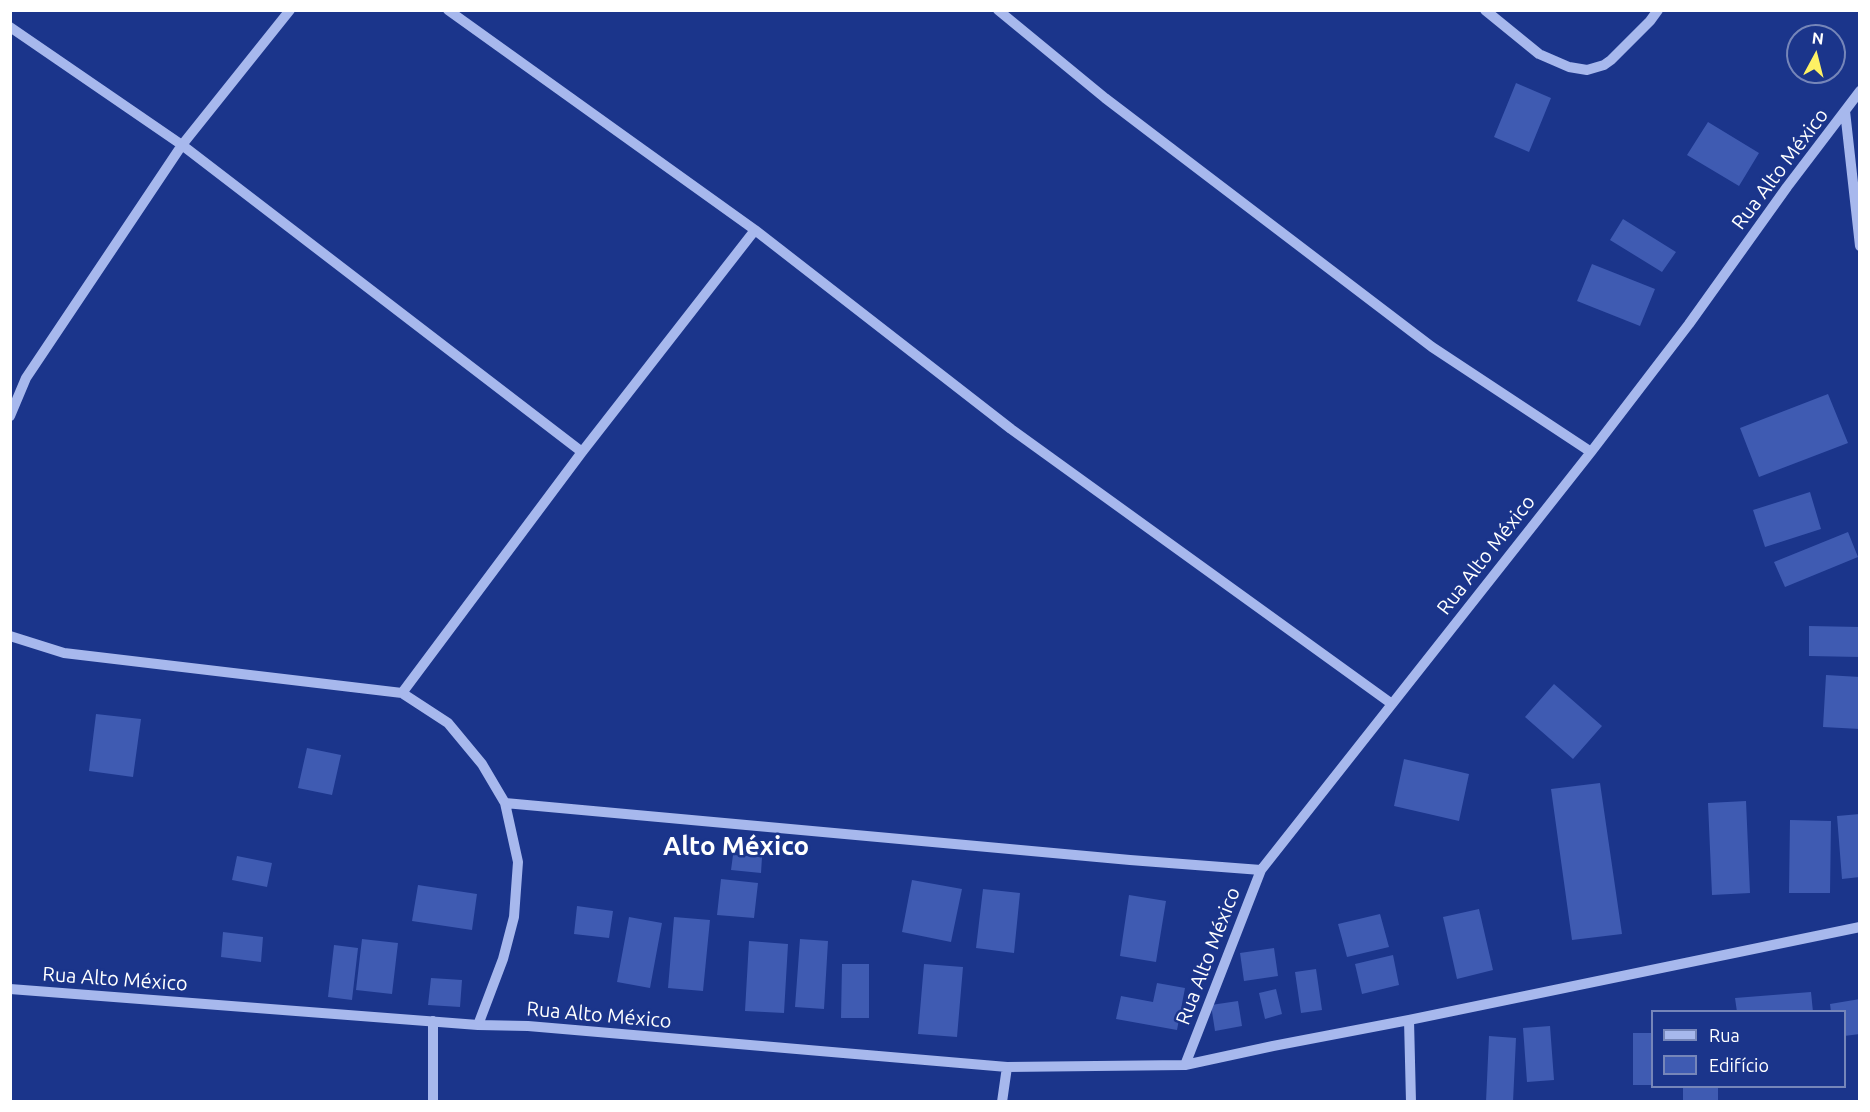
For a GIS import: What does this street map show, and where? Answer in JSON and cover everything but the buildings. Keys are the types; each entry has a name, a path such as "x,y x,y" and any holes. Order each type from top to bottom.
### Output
{"street":[{"path":"10,416 26,378 182,145 290,10"},
{"path":"448,10 754,230 1011,429 1392,704"},
{"path":"998,10 1106,98 1432,347 1591,452"},
{"path":"1485,10 1539,54 1569,67 1587,70 1604,65 1611,60 1658,10"},
{"path":"10,27 182,145 582,452"},
{"name":"Rua Alto México","path":"1185,1065 1261,870 1591,452 1689,324 1787,187 1860,91"},
{"path":"1845,111 1860,246"},
{"path":"402,693 582,452 754,230"},
{"path":"10,636 64,653 402,693 448,723 482,764 505,803 518,862 514,917 503,959 478,1025"},
{"path":"505,803 1261,870"},
{"name":"Rua Alto México","path":"10,989 478,1025 528,1026 1007,1067 1185,1065 1860,927"},
{"path":"1409,1020 1411,1101"},
{"path":"433,1021 433,1101"},
{"path":"1002,1101 1007,1067"}],"district":[{"name":"Alto México","path":"736,846"}]}
